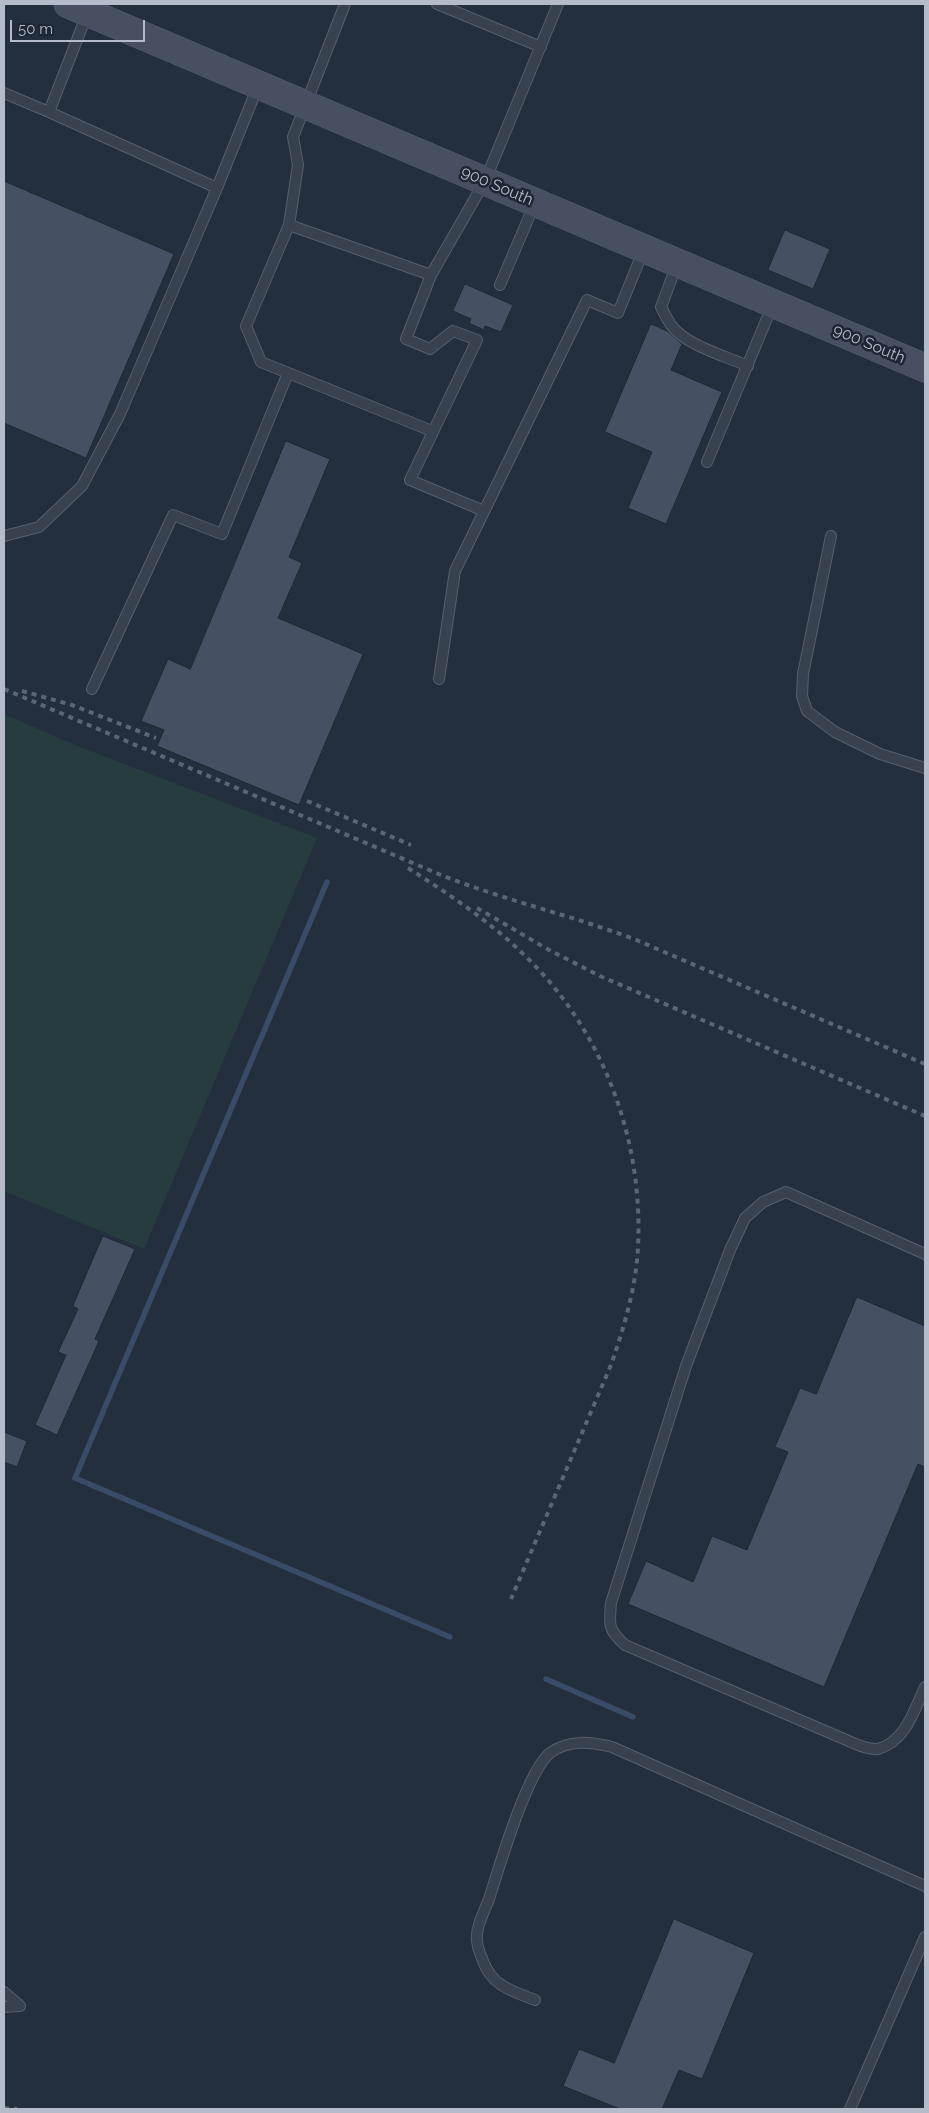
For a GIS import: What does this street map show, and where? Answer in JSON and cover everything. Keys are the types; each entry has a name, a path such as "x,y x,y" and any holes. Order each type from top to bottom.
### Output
{"street":[{"name":"900 South","path":"78,8 925,368"}],"lane":[{"path":"345,4 293,137 298,165 289,225 246,326 260,362 432,431"},
{"path":"437,4 541,46"},
{"path":"484,511 410,480 477,340 453,331 430,349 406,339 430,275 485,181 558,4"},
{"path":"49,112 78,8"},
{"path":"4,536 39,527 82,486 120,414 218,188 259,85"},
{"path":"4,93 218,188"},
{"path":"500,285 535,202"},
{"path":"289,225 430,275"},
{"path":"440,679 455,571 587,300 618,313 644,248"},
{"path":"677,262 662,307 671,325 681,335 697,344 748,366"},
{"path":"707,462 774,303"},
{"path":"92,689 173,515 222,534 288,374"},
{"path":"832,536 802,674 802,696 807,711 835,732 880,754 925,768"},
{"path":"925,1254 786,1192 763,1202 745,1218 712,1295 686,1366 611,1603 610,1618 612,1633 626,1645 858,1746 876,1749 893,1741 906,1729 925,1687"},
{"path":"535,2000 509,1990 493,1980 483,1961 476,1935 510,1835 535,1772 550,1754 570,1744 590,1742 612,1747 925,1886"},
{"path":"850,2109 925,1937"},
{"path":"4,1992 20,2006 4,2007"}],"green space":[{"path":"4,714 75,745 317,838 144,1249 4,1191"}],"building":[{"path":"4,181 174,254 86,458 4,423"},
{"path":"785,230 830,249 813,289 768,270"},
{"path":"465,284 513,305 501,332 485,326 484,330 469,323 471,319 453,311"},
{"path":"651,324 667,331 682,344 671,370 722,392 666,524 628,508 652,452 605,432"},
{"path":"286,441 330,459 289,557 302,563 278,618 363,654 299,805 157,746 164,730 141,721 168,659 190,669"},
{"path":"103,1236 135,1249 95,1339 99,1341 57,1435 35,1425 66,1355 58,1352 78,1309 73,1306"},
{"path":"857,1297 925,1326 925,1467 918,1464 824,1687 628,1604 646,1561 693,1582 712,1536 747,1550 788,1452 775,1447 800,1388 816,1394"},
{"path":"4,1432 27,1441 17,1467 4,1462"},
{"path":"674,1919 754,1953 702,2079 679,2070 662,2109 620,2109 563,2086 579,2049 614,2063"}],"waterway":[{"path":"327,882 75,1478 450,1637"},
{"path":"546,1679 633,1717"}],"railway":[{"path":"4,689 441,875 634,939 925,1064"},
{"path":"22,691 72,705 156,738"},
{"path":"307,801 411,845"},
{"path":"408,868 460,903 509,941 539,970 563,999 584,1030 602,1064 616,1098 627,1134 634,1172 638,1209 638,1247 635,1277 625,1322 611,1365 511,1599"},
{"path":"477,908 551,951 600,976 925,1116"},
{"path":"4,2108 17,2109"}]}
